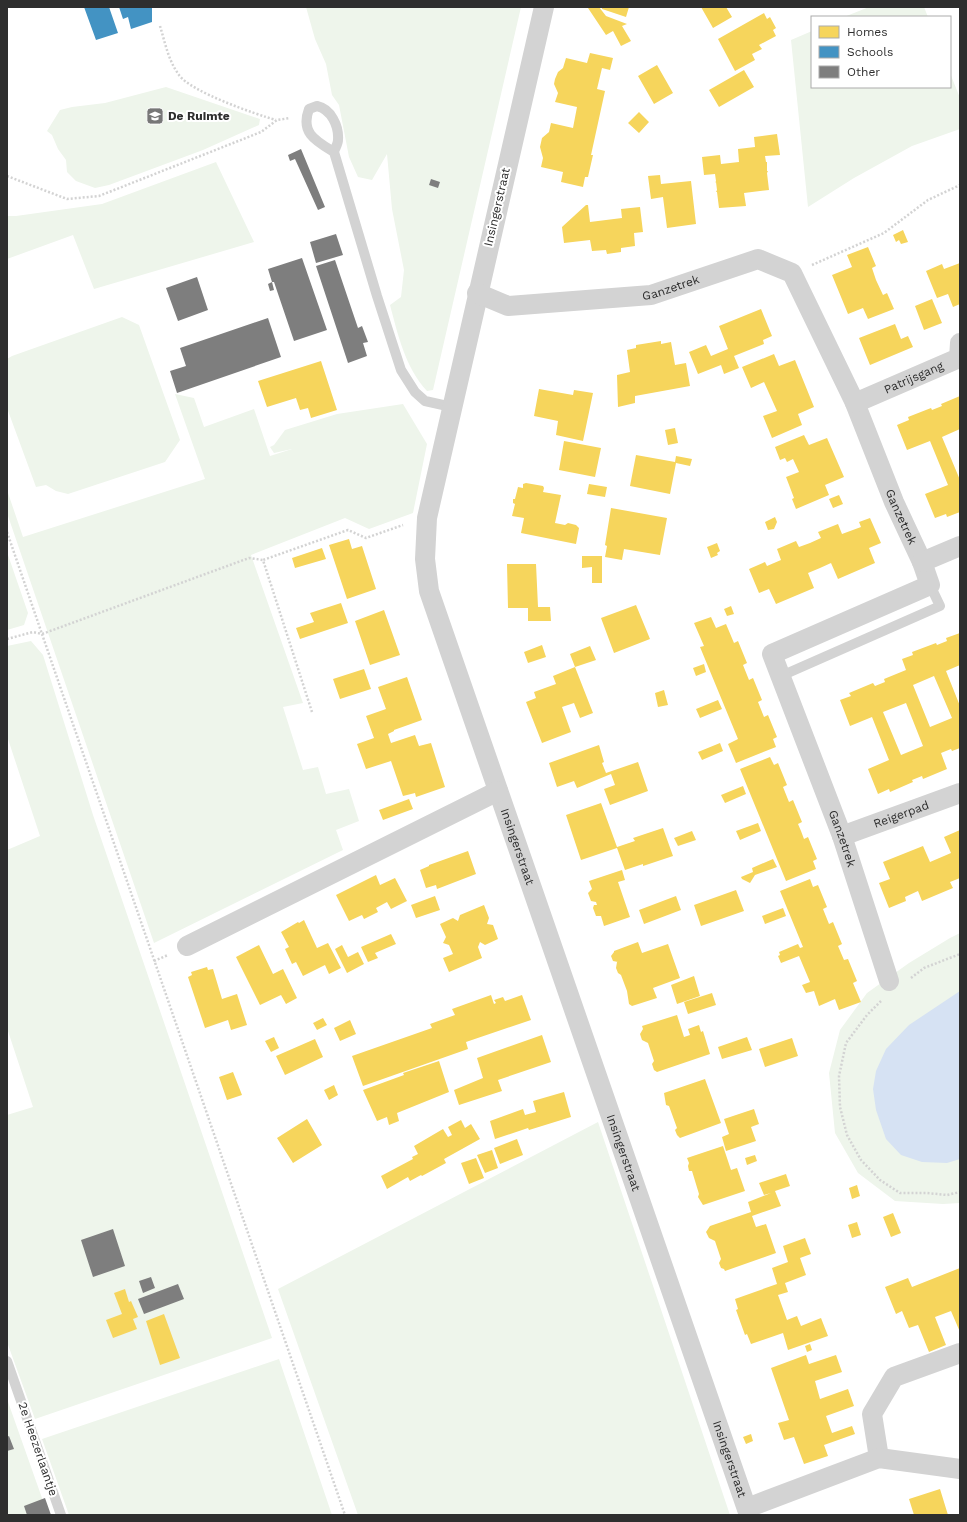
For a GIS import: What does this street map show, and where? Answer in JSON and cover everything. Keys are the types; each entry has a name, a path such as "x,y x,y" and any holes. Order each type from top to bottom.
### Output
{"street":[{"name":"Insingerstraat","path":"544,7 477,293 427,518 425,559 430,591 748,1512"},
{"name":"Ganzetrek","path":"477,293 508,306 651,295 758,259 792,273 855,403 894,502 922,562 930,584 772,654 842,836 893,987"},
{"name":"Patrijsgang","path":"855,403 959,358 960,343"},
{"path":"922,562 960,546"},
{"name":"Insingerstraat","path":"187,946 498,791"},
{"name":"Reigerpad","path":"842,836 960,793"},
{"path":"879,1458 872,1414 894,1377 960,1353"},
{"path":"748,1512 879,1458 960,1469"}],"lane":[{"path":"334,152 322,145 309,133 306,124 309,109 313,107 323,107 328,111 335,123 338,139 334,152 377,296 401,370 415,392 425,401 452,406"},
{"name":"2e Heezerlaantje","path":"7,1361 61,1515"}],"path":[{"path":"160,26 171,61 179,76 189,84 224,101 258,115 276,120 307,116"},
{"path":"7,176 68,199 99,196 261,132 276,120"},
{"path":"792,273 884,233 928,200 960,185"},
{"path":"7,639 33,632 42,634 249,558 263,560 348,530 366,538 427,518"},
{"path":"7,532 345,1515"},
{"path":"263,560 312,712"},
{"path":"960,954 924,968 893,987 867,1015 846,1043 840,1076 840,1107 847,1135 861,1160 880,1180 900,1193 947,1195 960,1192"}],"shaded area":[{"path":"306,7 521,7 433,390 427,391 413,372 399,339 390,305 401,297 404,270 392,209 387,154 372,180 358,177 349,157 339,105 332,95 326,64 315,39"},
{"path":"869,7 924,7 928,16 846,16"},
{"path":"811,31 811,88 951,88 951,76 960,98 960,129 912,146 854,178 808,207 791,40"},
{"path":"166,87 260,119 259,125 203,150 109,185 95,188 76,181 67,172 66,160 58,149 52,135 47,131 60,110 105,103"},
{"path":"216,162 254,242 94,289 73,235 7,259 7,216 102,204"},
{"path":"122,317 139,325 180,440 165,462 68,494 56,491 46,485 36,487 7,408 7,359"},
{"path":"175,394 194,398 204,427 254,409 270,456 292,449 274,453 270,447 274,445 285,430 337,414 403,404 427,444 413,513 369,529 345,518 251,555 303,703 283,707 303,770 318,767 326,794 349,789 359,821 336,830 343,850 154,943 7,513 7,490 23,537 205,479"},
{"path":"7,552 28,613 24,625 7,630"},
{"path":"31,641 43,655 93,815 272,1338 35,1419 7,1342 7,1115 33,1107 7,1028 7,850 40,836 7,736 7,646"},
{"path":"960,933 960,1203 943,1204 895,1201 858,1173 835,1133 829,1073 840,1030 867,993 909,963"},
{"path":"598,1122 730,1515 358,1515 278,1289"},
{"path":"279,1359 332,1515 69,1515 42,1439"},
{"path":"7,1399 48,1515 7,1515"}],"water":[{"path":"960,991 960,1159 947,1163 922,1162 901,1155 886,1139 876,1110 873,1089 876,1071 886,1049 909,1025"}],"building: Homes":[{"path":"599,7 606,16 627,24 622,26 631,41 621,46 613,31 606,35 588,8"},
{"path":"602,7 629,7 626,17 602,9"},
{"path":"701,7 726,7 732,17 713,28"},
{"path":"764,13 767,19 770,17 776,28 773,30 776,36 759,45 762,49 752,54 755,60 735,71 718,39"},
{"path":"590,53 613,58 610,70 602,68 597,89 605,91 591,155 593,155 588,177 585,177 583,187 561,182 563,172 541,167 543,158 540,147 542,138 549,132 551,123 573,128 577,107 555,102 558,93 554,84 555,79 558,72 563,68 566,58 587,63"},
{"path":"657,65 673,93 654,104 638,76"},
{"path":"744,70 754,87 719,107 709,90"},
{"path":"639,112 649,122 639,133 628,123"},
{"path":"777,134 780,155 765,156 767,162 769,190 744,193 746,206 719,208 715,174 704,175 702,157 720,155 721,164 739,162 738,149 755,147 754,137"},
{"path":"660,175 661,184 691,181 696,224 667,228 663,197 651,199 648,176"},
{"path":"586,205 588,205 590,222 622,218 621,209 640,207 643,232 634,233 635,246 621,248 621,252 607,254 606,250 592,251 590,240 564,243 562,227"},
{"path":"903,230 908,242 901,244 899,240 896,242 893,235"},
{"path":"868,247 876,266 872,268 876,280 883,295 887,293 894,309 868,319 863,308 848,314 832,275 852,267 847,255"},
{"path":"960,263 960,304 953,307 948,294 937,298 926,271 942,264 944,269"},
{"path":"932,299 942,323 924,330 915,306"},
{"path":"761,309 772,336 763,340 764,344 734,356 739,368 724,374 721,365 698,374 689,352 706,345 711,356 728,349 719,326"},
{"path":"895,324 901,339 908,336 913,347 870,365 859,338"},
{"path":"661,341 661,344 671,342 675,365 686,363 690,386 635,396 635,403 618,407 617,375 630,372 627,350 636,348 636,345"},
{"path":"774,354 779,366 795,360 814,407 798,414 802,425 772,438 763,416 777,411 764,382 751,388 742,367"},
{"path":"321,361 337,410 311,418 308,408 300,410 296,398 267,407 258,381"},
{"path":"539,389 573,395 574,390 593,393 583,441 556,435 558,421 534,416"},
{"path":"960,396 960,429 942,437 960,480 960,512 947,517 946,514 935,518 925,494 948,485 930,441 907,450 897,425 909,420 908,417 931,408 932,410 942,406 941,404"},
{"path":"675,428 678,443 668,445 665,430"},
{"path":"804,435 809,445 827,438 844,477 825,485 829,495 796,509 792,499 794,498 786,477 799,472 793,459 787,462 785,458 780,460 775,447"},
{"path":"564,441 601,448 595,477 559,470"},
{"path":"636,455 675,462 676,456 692,459 690,466 676,463 670,494 630,486"},
{"path":"526,483 543,486 543,492 561,495 555,523 565,525 568,523 576,525 579,528 576,544 521,533 524,518 512,516 515,504 513,503 513,499 515,499 518,487 523,488 523,484"},
{"path":"589,484 607,487 605,497 587,494"},
{"path":"839,495 843,504 833,508 829,499"},
{"path":"611,508 667,518 660,555 624,549 622,560 605,557 607,546 605,545"},
{"path":"775,517 777,522 774,529 768,530 765,522"},
{"path":"870,518 881,543 869,548 875,563 838,579 831,563 808,573 814,588 776,604 769,589 759,593 749,569 765,562 767,566 781,560 777,549 796,541 799,547 810,543 821,538 818,532 838,524 842,534 861,527 859,522"},
{"path":"349,539 352,549 362,546 376,589 347,599 329,545"},
{"path":"717,543 720,551 717,553 718,555 711,558 707,547"},
{"path":"322,548 326,559 295,568 292,558"},
{"path":"582,556 602,556 602,583 592,583 592,567 582,568"},
{"path":"507,564 536,564 538,607 550,607 551,621 528,621 528,608 508,608"},
{"path":"341,603 348,623 300,639 296,628 314,622 310,613"},
{"path":"636,605 650,639 614,653 601,618"},
{"path":"731,606 734,614 727,616 724,609"},
{"path":"384,610 400,655 370,665 355,621"},
{"path":"711,617 716,628 726,624 734,643 738,641 747,663 743,665 749,680 753,678 762,700 758,702 764,717 768,715 777,737 773,739 776,747 736,763 728,744 738,739 700,647 704,646 694,623"},
{"path":"960,633 960,665 946,671 960,706 960,748 952,751 951,749 941,753 947,769 923,779 922,776 912,780 913,782 890,792 889,789 878,794 868,769 889,760 872,717 850,726 840,700 851,696 849,693 873,683 875,686 885,682 884,679 906,670 902,659 913,655 912,652 936,643 937,645 947,641 946,638","holes":["934,676 952,718 930,727 913,685","906,703 923,746 901,755 883,712"]},
{"path":"542,645 546,657 528,663 524,652"},
{"path":"590,646 596,660 575,667 570,654"},
{"path":"704,664 706,672 696,676 693,668"},
{"path":"575,667 593,713 580,718 574,703 562,707 571,732 542,743 526,702 536,698 534,692 556,684 553,676"},
{"path":"364,669 371,689 340,699 333,679"},
{"path":"407,677 422,720 394,730 388,734 391,743 415,735 419,746 431,743 445,787 416,797 415,793 403,796 391,761 366,769 357,744 374,738 366,716 386,709 378,687"},
{"path":"664,690 668,705 658,707 655,693"},
{"path":"718,700 722,709 700,718 696,709"},
{"path":"720,743 723,751 702,760 698,752"},
{"path":"599,745 604,762 602,763 606,773 638,762 648,791 610,805 604,789 615,785 611,774 577,788 574,781 557,787 549,763"},
{"path":"770,757 774,765 778,763 787,785 783,787 789,802 793,800 802,822 798,824 804,839 808,837 817,859 813,861 816,869 786,881 740,769"},
{"path":"743,786 746,794 725,803 721,795"},
{"path":"409,799 413,809 383,820 379,810"},
{"path":"601,803 617,847 635,841 633,838 663,828 673,856 625,870 617,848 581,860 566,815"},
{"path":"758,823 761,831 740,840 736,831"},
{"path":"960,830 960,878 950,882 953,888 922,901 918,891 905,897 906,901 889,908 879,883 890,879 883,862 923,846 930,862 951,853 944,837"},
{"path":"692,831 696,840 678,846 674,838"},
{"path":"468,851 476,874 437,889 436,885 426,888 420,870 429,865"},
{"path":"773,859 777,867 755,875 750,883 742,879 741,877 753,872 752,868"},
{"path":"622,870 625,880 618,882 630,917 604,926 601,916 596,916 593,908 594,905 597,905 596,902 591,901 588,893 592,889 589,881"},
{"path":"376,875 380,885 395,878 407,901 391,909 387,902 376,908 378,912 364,919 362,915 349,921 336,895"},
{"path":"810,879 813,887 818,885 827,907 823,909 829,924 833,922 842,944 838,946 844,960 848,959 857,981 853,983 861,1002 839,1010 835,999 819,1006 814,991 806,993 802,985 810,982 799,956 781,963 778,956 780,955 779,952 798,944 800,948 803,947 780,891"},
{"path":"736,890 744,911 701,926 694,905"},
{"path":"435,896 440,910 416,918 411,905"},
{"path":"676,896 681,910 644,924 639,910"},
{"path":"484,905 489,918 487,924 493,925 498,939 485,945 480,942 478,947 482,958 449,972 443,958 453,954 449,945 443,943 446,937 440,924 453,918 458,921 460,915"},
{"path":"783,908 786,916 765,924 762,916"},
{"path":"304,920 317,948 328,943 341,968 329,974 325,965 303,976 296,962 292,964 285,949 289,947 281,932"},
{"path":"391,934 396,944 375,953 378,958 368,962 361,947"},
{"path":"638,942 642,953 668,944 680,978 653,988 657,998 632,1006 629,1004 627,991 621,975 618,973 616,968 618,962 613,961 611,956 614,951"},
{"path":"259,945 273,974 283,969 297,998 286,1004 281,995 260,1005 236,957"},
{"path":"342,945 348,957 358,952 364,964 347,973 335,949"},
{"path":"207,967 208,970 213,969 222,999 237,994 247,1025 231,1030 228,1020 205,1028 188,977 192,975 191,972"},
{"path":"694,976 700,996 677,1004 671,985"},
{"path":"712,993 716,1005 688,1014 684,1002"},
{"path":"491,995 494,1004 496,1003 494,1000 503,997 505,1001 522,995 531,1020 466,1042 468,1049 363,1086 352,1056 432,1028 430,1024 455,1015 452,1009"},
{"path":"677,1015 684,1037 690,1035 688,1029 699,1025 701,1032 703,1031 710,1054 657,1072 654,1070 652,1064 654,1061 648,1043 642,1040 640,1034 643,1029 642,1026"},
{"path":"323,1018 327,1025 317,1030 313,1023"},
{"path":"350,1020 356,1034 340,1041 334,1028"},
{"path":"542,1035 551,1062 498,1080 502,1091 459,1105 454,1090 483,1078 477,1058"},
{"path":"274,1037 279,1048 271,1052 265,1041"},
{"path":"747,1037 752,1050 722,1059 718,1047"},
{"path":"792,1038 798,1056 765,1067 759,1049"},
{"path":"315,1039 323,1057 285,1075 276,1056"},
{"path":"439,1061 449,1092 397,1113 399,1121 389,1125 387,1117 377,1121 363,1090 404,1075 403,1073"},
{"path":"233,1072 242,1095 227,1100 219,1077"},
{"path":"705,1079 721,1123 680,1138 675,1130 677,1128 669,1106 666,1105 664,1093"},
{"path":"334,1085 338,1095 329,1100 324,1090"},
{"path":"564,1092 571,1117 529,1130 528,1128 495,1139 490,1121 523,1109 525,1115 536,1112 533,1101"},
{"path":"754,1109 759,1124 751,1127 756,1141 726,1151 722,1137 729,1134 724,1119"},
{"path":"307,1119 322,1145 293,1163 277,1138"},
{"path":"461,1120 465,1128 471,1124 480,1139 444,1159 446,1163 422,1176 421,1175 410,1181 408,1177 387,1189 381,1176 413,1159 412,1157 418,1154 414,1146 443,1129 448,1137 452,1135 448,1127"},
{"path":"517,1139 523,1155 500,1164 494,1148"},
{"path":"723,1146 731,1170 737,1168 745,1191 703,1205 698,1197 699,1194 692,1171 689,1171 689,1163 687,1158"},
{"path":"492,1150 498,1168 485,1173 477,1155"},
{"path":"755,1155 757,1161 747,1165 745,1158"},
{"path":"476,1158 484,1178 469,1184 461,1163"},
{"path":"786,1174 790,1186 775,1191 781,1206 752,1216 756,1227 766,1224 776,1253 725,1271 721,1268 719,1263 721,1259 715,1241 709,1238 706,1232 710,1226 751,1212 748,1202 771,1193 764,1195 759,1183"},
{"path":"857,1185 860,1196 852,1199 849,1188"},
{"path":"893,1213 901,1233 891,1237 883,1217"},
{"path":"857,1222 861,1235 852,1238 848,1225"},
{"path":"805,1238 811,1254 800,1258 806,1275 785,1283 788,1292 778,1295 787,1320 797,1316 801,1326 821,1318 828,1336 788,1350 783,1333 751,1344 747,1334 745,1335 736,1310 738,1309 735,1299 777,1284 772,1268 788,1262 783,1246"},
{"path":"960,1268 960,1332 951,1311 935,1317 946,1345 929,1352 918,1325 909,1328 902,1311 896,1314 885,1287 908,1278 912,1287"},
{"path":"125,1289 129,1302 131,1301 138,1317 133,1319 137,1329 113,1338 106,1320 122,1314 114,1293"},
{"path":"164,1314 180,1358 160,1365 146,1321"},
{"path":"810,1344 812,1350 807,1352 805,1346"},
{"path":"806,1355 809,1364 836,1355 842,1372 815,1381 820,1399 848,1389 854,1406 826,1416 832,1433 852,1426 855,1434 824,1445 828,1456 804,1464 794,1437 784,1440 778,1423 789,1420 771,1368"},
{"path":"751,1434 753,1441 746,1444 743,1437"},
{"path":"940,1489 948,1515 914,1515 909,1499"}],"building: Schools":[{"path":"84,7 109,7 118,33 96,40"},
{"path":"119,7 152,7 152,22 131,29 128,17 123,19"}],"building: Other":[{"path":"301,149 325,207 318,210 295,159 290,161 288,155"},
{"path":"431,179 440,182 438,188 429,185"},
{"path":"336,234 343,255 316,263 310,242"},
{"path":"302,258 327,330 294,341 274,282 272,282 268,269"},
{"path":"335,260 358,328 362,326 368,342 363,343 367,356 348,363 316,266"},
{"path":"197,277 208,310 178,321 166,288"},
{"path":"272,282 274,290 270,291 268,284"},
{"path":"268,318 281,357 177,393 170,371 186,366 180,348"},
{"path":"113,1229 125,1266 93,1277 81,1240"},
{"path":"151,1277 155,1288 143,1293 139,1281"},
{"path":"178,1284 184,1299 144,1314 138,1299"},
{"path":"9,1436 14,1449 7,1451 7,1437"},
{"path":"45,1498 51,1515 27,1515 24,1506"}],"place":[{"name":"De Ruimte","path":"155,116"}]}
